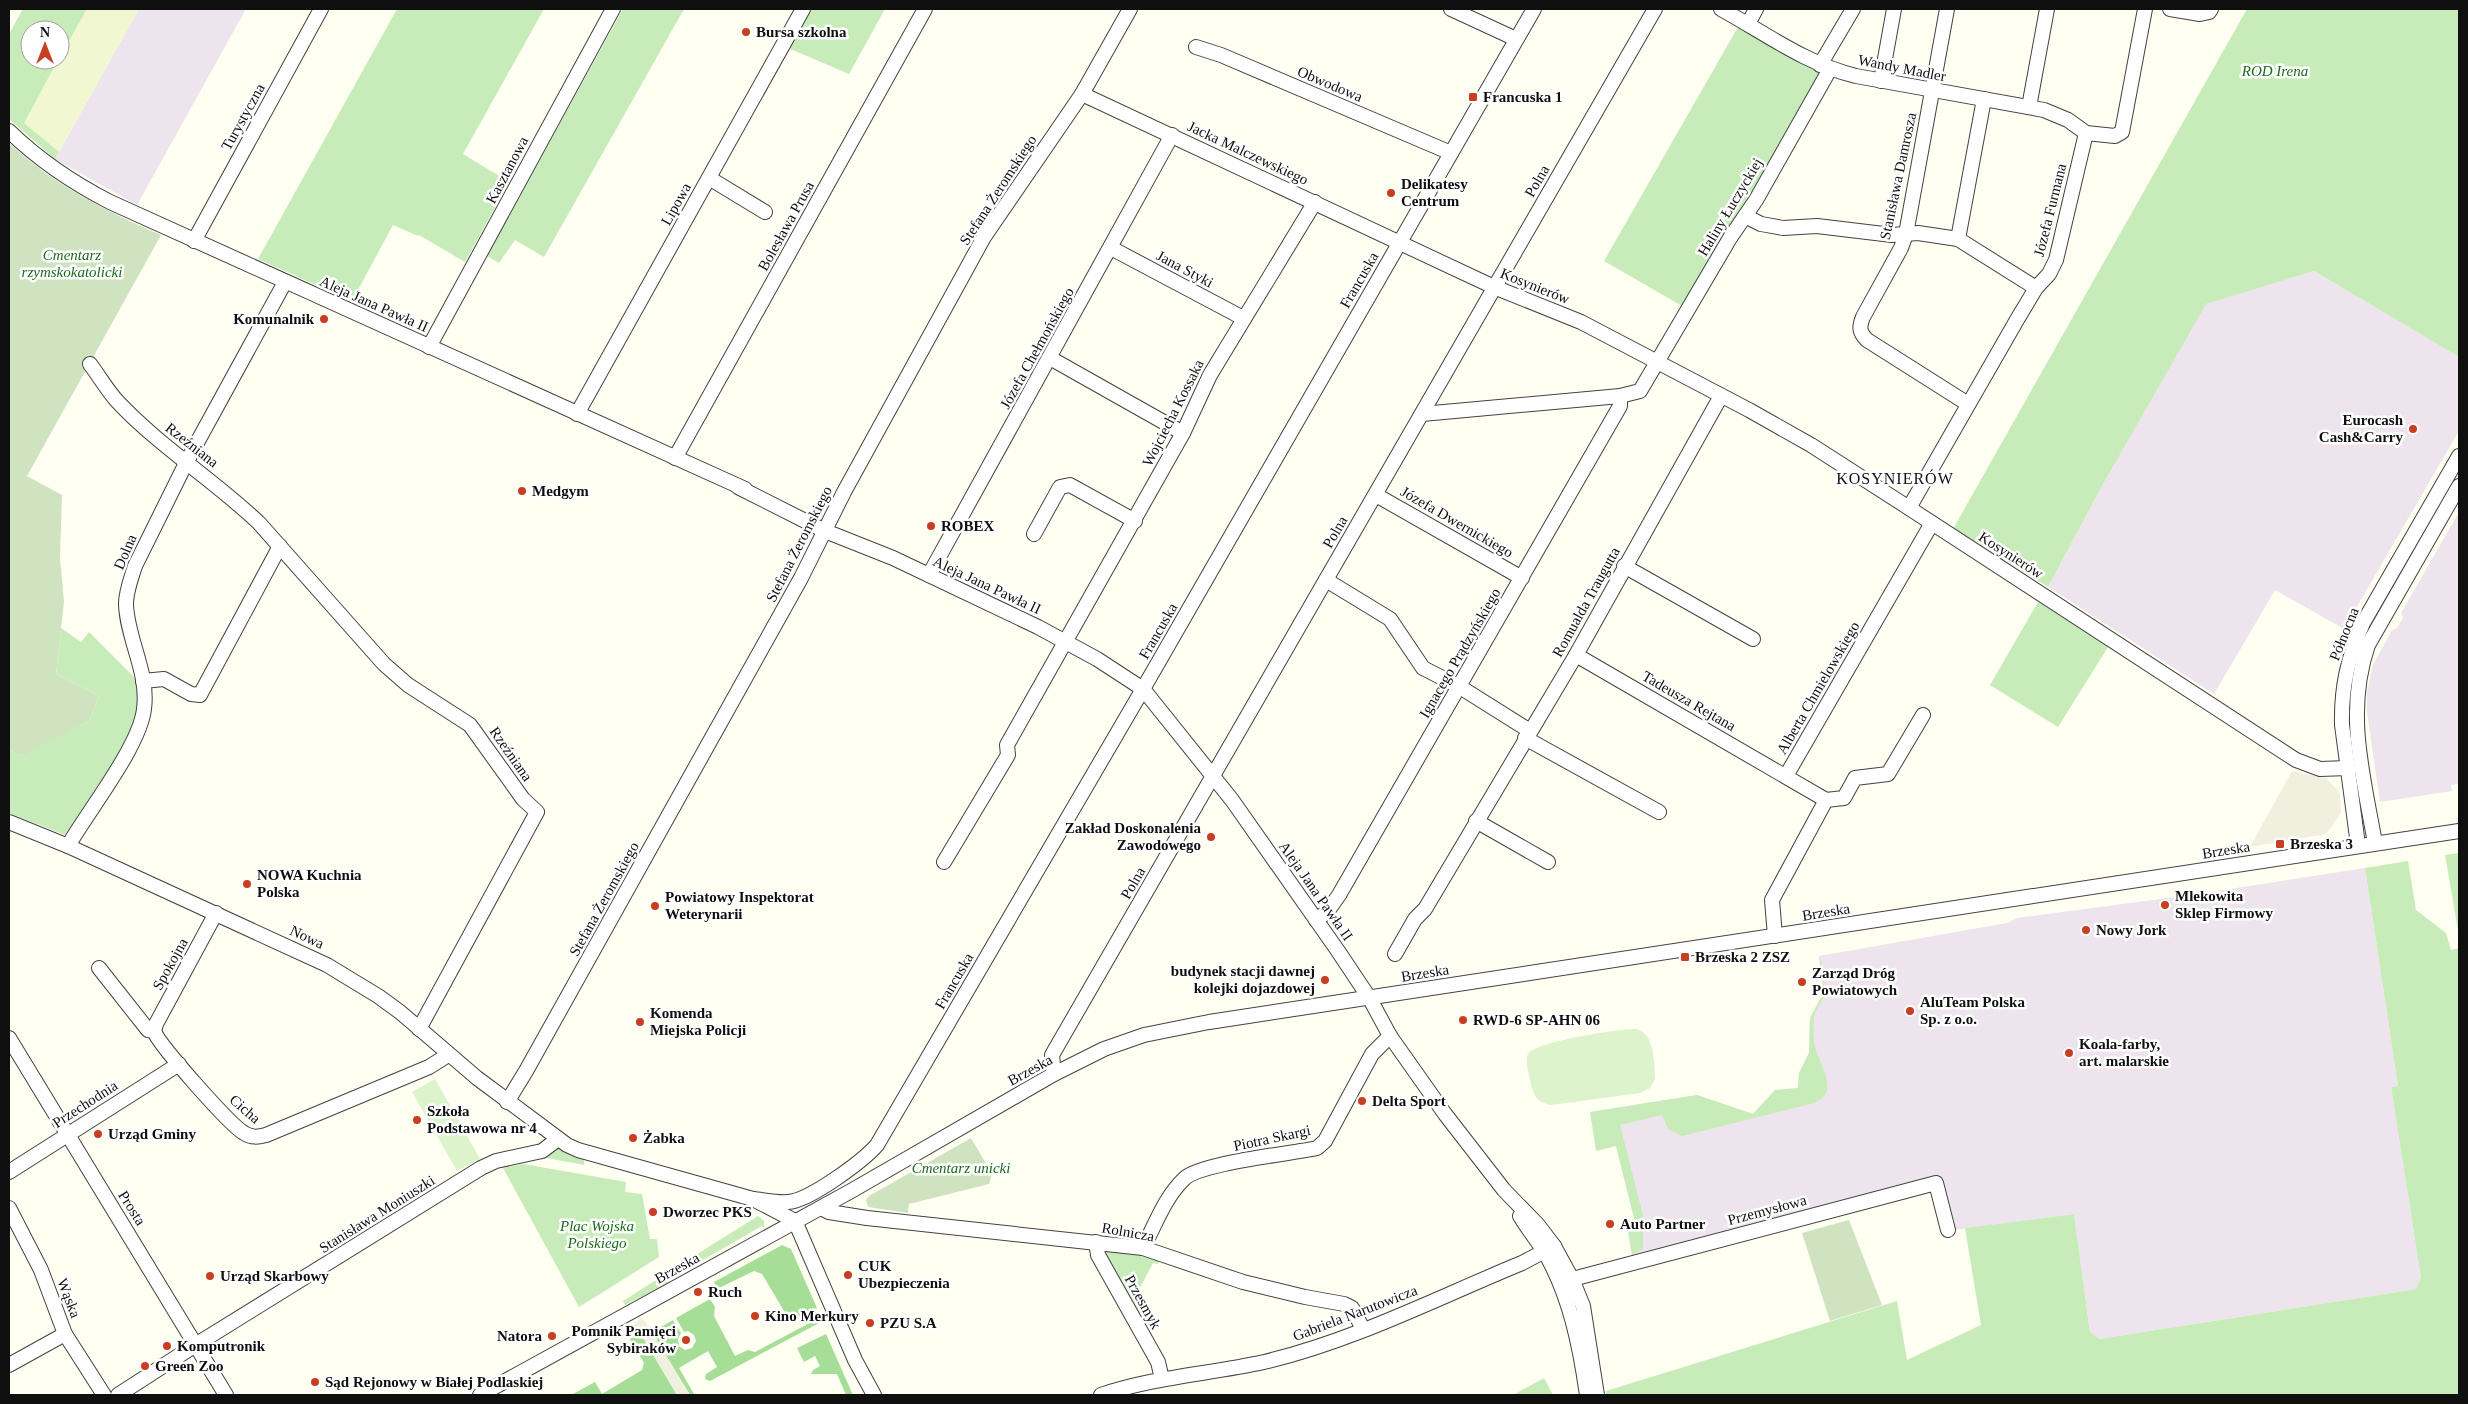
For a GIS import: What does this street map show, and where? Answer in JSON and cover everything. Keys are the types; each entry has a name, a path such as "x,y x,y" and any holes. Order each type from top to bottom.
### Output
{"street":[{"name":"Turystyczna","path":"194,241 322,9"},
{"name":"Kasztanowa","path":"429,347 613,9"},
{"name":"Lipowa","path":"578,414 803,9"},
{"name":"Bolesława Prusa","path":"675,458 925,9"},
{"name":"Stefana Żeromskiego","path":"507,1102 526,1072 714,735 984,237 1082,94 1130,9"},
{"path":"1451,9 1516,39"},
{"name":"Francuska","path":"753,1199 789,1202 801,1198 849,1170 877,1145 1143,689 1534,9"},
{"name":"Polna","path":"1054,1074 1052,1055 1655,9"},
{"name":"Wandy Madler","path":"1721,9 1825,67 1881,81 2029,107 2068,120 2086,133"},
{"path":"1748,24 1756,9"},
{"name":"Haliny Łuczyckiej","path":"1657,361 1744,216 1756,200 1853,9"},
{"path":"1881,81 1894,9"},
{"name":"Stanisława Damrosza","path":"1947,9 1906,234 1901,248 1863,317 1860,328 1866,340 1968,404"},
{"path":"2029,107 2047,9"},
{"path":"2086,133 2115,136 2122,132 2145,9"},
{"path":"2170,9 2200,14 2211,9"},
{"name":"Obwodowa","path":"1196,47 1221,55 1451,153"},
{"name":"Jacka Malczewskiego","path":"1082,94 1400,242"},
{"path":"1958,239 1984,99"},
{"name":"Aleja Jana Pawła II","path":"9,130 43,161 71,181 194,241 893,558 1067,642 1143,689 1214,776 1370,998 1390,1036 1445,1114 1549,1249 1562,1279 1583,1368 1587,1395"},
{"name":"Józefa Furmana","path":"1910,508 2036,288 2049,274 2056,260 2086,133"},
{"name":"Józefa Chełmońskiego","path":"928,575 1172,135"},
{"path":"709,178 765,212"},
{"name":"Wojciecha Kossaka","path":"1067,642 1184,433 1210,375 1316,202"},
{"path":"1744,216 1761,224 1782,228 1817,226 1892,235 1918,233 1958,239 2036,288"},
{"name":"Kosynierów","path":"1400,242 1494,287 1581,322 1812,445 2296,760 2320,769 2348,768"},
{"name":"Jana Styki","path":"1111,248 1244,318"},
{"name":"Dolna","path":"68,846 137,733 144,708 143,681 127,611 129,585 142,550 187,461 285,282"},
{"path":"1050,358 1184,433"},
{"path":"1422,414 1620,396 1640,391 1657,361"},
{"name":"Rzeźniana","path":"90,364 116,400 163,444 238,502 280,546 394,674 470,725 523,799 536,812 419,1029"},
{"name":"Ignacego Prądzyńskiego","path":"1316,920 1327,912 1339,895 1460,687 1620,406 1620,396"},
{"name":"Romualda Traugutta","path":"1395,954 1415,919 1425,909 1527,734 1576,655 1624,566 1721,396"},
{"name":"Północna","path":"2358,845 2342,706 2346,672 2352,649 2363,623 2459,456"},
{"path":"2446,479 2459,486"},
{"path":"1034,534 1060,487 1070,485 1135,521"},
{"name":"Północna","path":"2375,842 2355,710 2360,669 2368,645 2459,486"},
{"name":"Józefa Dwernickiego","path":"1376,494 1522,578"},
{"name":"Alberta Chmielowskiego","path":"1826,800 1786,776 1932,523"},
{"path":"143,681 164,678 191,694 200,695 280,546"},
{"path":"1624,566 1753,639"},
{"path":"1326,580 1390,619 1423,668 1460,687 1527,734 1659,812"},
{"path":"944,862 1008,756 1007,745 1067,642"},
{"name":"Tadeusza Rejtana","path":"1576,655 1786,776"},
{"path":"1775,936 1772,900 1826,800 1844,798 1855,778 1888,774 1923,715"},
{"path":"1476,821 1548,862"},
{"name":"Nowa","path":"9,822 68,846 327,965 378,996 507,1102 558,1139"},
{"name":"Brzeska","path":"480,1395 821,1208 1054,1074 1104,1049 1144,1035 1209,1022 2375,842 2459,831"},
{"name":"Spokojna","path":"154,1030 216,913"},
{"name":"Cicha","path":"99,968 148,1030 154,1030 156,1037 232,1124 244,1134 254,1138 266,1135 429,1067 448,1055"},
{"name":"Piotra Skargi","path":"1143,1248 1169,1197 1185,1178 1207,1169 1317,1148 1372,1054 1390,1036"},
{"name":"Prosta","path":"9,1038 197,1344 226,1395"},
{"name":"Przechodnia","path":"9,1172 179,1064"},
{"path":"558,1139 578,1150 753,1199 795,1221 855,1360 874,1395"},
{"name":"Stanisława Moniuszki","path":"118,1395 481,1168 496,1161 542,1151 558,1139"},
{"name":"Przemysłowa","path":"1562,1279 1936,1183 1948,1230"},
{"path":"851,1191 852,1199 861,1213 867,1218"},
{"name":"Wąska","path":"9,1208 41,1270 65,1334 104,1395"},
{"name":"Rolnicza","path":"821,1208 828,1212 867,1218 1143,1248 1244,1282 1305,1297 1344,1304 1352,1308 1363,1329"},
{"name":"Przesmyk","path":"1096,1242 1098,1255 1158,1362 1162,1378"},
{"name":"Aleja Jana Pawła II","path":"1549,1249 1562,1279 1582,1306 1597,1395"},
{"name":"Gabriela Narutowicza","path":"1101,1395 1126,1386 1162,1378 1264,1362 1319,1346 1521,1264 1549,1249"},
{"path":"1521,1264 1546,1268 1562,1279"},
{"path":"9,1365 65,1334"},
{"path":"855,1360 865,1395"}],"shaded area":[{"path":"139,9 246,9 137,205 55,159"},
{"path":"2314,271 2459,357 2459,431 2344,629 2275,590 2214,694 2048,587 2102,486 2205,304"},
{"path":"2459,512 2459,784 2451,785 2452,791 2380,802 2367,712 2367,692 2373,665 2392,630 2397,628 2403,618 2401,613"},
{"path":"2292,771 2326,778 2340,793 2341,813 2326,834 2250,847"},
{"path":"2365,868 2398,1086 2391,1087 2421,1278 2416,1289 2099,1339 2090,1332 2074,1214 1954,1230 1940,1176 1632,1255 1627,1225 1635,1222 1616,1146 1590,1112 1697,1095 1753,1114 1775,1090 1798,1088 1799,1073 1809,1053 1810,1018 1824,992 1819,956 2007,923 2017,918 2198,894"},
{"path":"643,1318 690,1395 677,1395 634,1323"}],"green space":[{"path":"23,9 87,9 70,39 70,20 20,20 20,70 53,70 24,123 59,152 55,159 9,119 9,34"},
{"path":"87,9 139,9 59,152 23,123 53,70 70,70 70,39"},
{"path":"397,9 544,9 463,154 509,182 465,262 419,235 393,225 352,301 258,259"},
{"path":"623,9 684,9 544,257 515,240 499,263 487,256"},
{"path":"810,9 885,9 849,74 788,48"},
{"name":"ROD Irena","path":"2247,9 2459,9 2459,357 2314,271 2206,304 2102,486 2048,587 1953,529"},
{"path":"1738,27 1818,68 1819,81 1682,306 1604,261"},
{"name":"Cmentarz rzymskokatolicki","path":"9,143 27,159 81,196 161,235 27,476 62,495 60,558 64,601 56,674 99,696 89,721 31,750 27,756 22,753 20,756 9,750"},
{"path":"2038,602 2108,647 2058,727 1990,685"},
{"path":"61,628 81,642 89,632 138,681 139,709 132,733 65,835 9,813 9,750 20,756 21,753 89,721 99,696 56,674"},
{"path":"2459,853 2459,936 2445,855"},
{"path":"2408,861 2416,910 2446,933 2451,950 2459,948 2459,1395 1606,1395 1606,1391 1897,1301 1907,1360 1981,1325 1965,1228 2074,1214 2090,1332 2099,1339 2416,1289 2421,1278 2391,1087 2398,1086 2365,868"},
{"path":"1819,956 1825,992 1815,1014 1814,1040 1827,1083 1827,1091 1823,1098 1814,1103 1682,1136 1668,1129 1662,1115 1620,1125 1643,1215 1643,1249 1632,1255 1627,1225 1635,1222 1616,1146 1596,1151 1590,1112 1697,1095 1753,1114 1775,1090 1798,1088 1799,1073 1809,1053 1810,1018 1824,992"},
{"path":"1637,1029 1647,1037 1654,1058 1655,1079 1650,1088 1640,1093 1551,1105 1543,1103 1535,1096 1527,1061 1528,1054 1534,1049 1579,1037"},
{"path":"435,1079 480,1159 457,1171 412,1092"},
{"name":"Cmentarz unicki","path":"971,1138 992,1174 989,1184 909,1204 908,1213 868,1207 866,1200 869,1196"},
{"path":"558,1148 584,1159 584,1165 547,1158 547,1153"},
{"name":"Plac Wojska Polskiego","path":"523,1164 626,1182 625,1192 642,1194 650,1239 657,1239 659,1257 579,1307 503,1168"},
{"path":"758,1216 764,1221 764,1228 762,1226 673,1277 670,1271"},
{"path":"1849,1220 1882,1305 1830,1321 1802,1233"},
{"path":"782,1245 791,1249 817,1308 790,1321 762,1274 754,1271 717,1289 714,1282"},
{"path":"1105,1247 1129,1250 1160,1259 1158,1264 1153,1263 1134,1299 1141,1313 1139,1317 1103,1258"},
{"path":"664,1275 668,1283 625,1305 623,1301"},
{"path":"710,1299 715,1307 714,1316 735,1356 748,1350 755,1352 819,1318 821,1322 710,1381 705,1379 706,1374 717,1367 708,1351 679,1368 694,1394 690,1395 652,1332 673,1320 681,1333 678,1339 679,1346 685,1350 692,1348 696,1341 694,1335 688,1331 684,1332 676,1318"},
{"path":"636,1325 677,1395 571,1395 595,1382 602,1394 642,1370 644,1363 625,1331"},
{"path":"826,1334 853,1395 846,1395 837,1374 811,1374 813,1370 820,1366 815,1356 804,1362 797,1348"},
{"path":"1544,1378 1553,1395 1513,1395"}],"place":[{"name":"Bursa szkolna","path":"746,32"},
{"name":"Francuska 1","path":"1473,97"},
{"name":"Delikatesy Centrum","path":"1391,193"},
{"name":"Komunalnik","path":"324,319"},
{"name":"Eurocash Cash&Carry","path":"2413,429"},
{"name":"Medgym","path":"522,491"},
{"name":"ROBEX","path":"931,526"},
{"name":"Zakład Doskonalenia Zawodowego","path":"1211,837"},
{"name":"Brzeska 3","path":"2280,844"},
{"name":"NOWA Kuchnia Polska","path":"247,884"},
{"name":"Mlekowita Sklep Firmowy","path":"2165,905"},
{"name":"Powiatowy Inspektorat Weterynarii","path":"655,906"},
{"name":"Nowy Jork","path":"2086,930"},
{"name":"Brzeska 2 ZSZ","path":"1685,957"},
{"name":"budynek stacji dawnej kolejki dojazdowej","path":"1325,980"},
{"name":"Zarząd Dróg Powiatowych","path":"1802,982"},
{"name":"AluTeam Polska Sp. z o.o.","path":"1910,1011"},
{"name":"RWD-6 SP-AHN 06","path":"1463,1020"},
{"name":"Komenda Miejska Policji","path":"640,1022"},
{"name":"Koala-farby, art. malarskie","path":"2069,1053"},
{"name":"Delta Sport","path":"1362,1101"},
{"name":"Szkoła Podstawowa nr 4","path":"417,1120"},
{"name":"Urząd Gminy","path":"98,1134"},
{"name":"Żabka","path":"633,1138"},
{"name":"Dworzec PKS","path":"653,1212"},
{"name":"Auto Partner","path":"1610,1224"},
{"name":"CUK Ubezpieczenia","path":"848,1275"},
{"name":"Urząd Skarbowy","path":"210,1276"},
{"name":"Ruch","path":"698,1292"},
{"name":"Kino Merkury","path":"755,1316"},
{"name":"PZU S.A","path":"870,1323"},
{"name":"Natora","path":"552,1336"},
{"name":"Pomnik Pamięci Sybiraków","path":"686,1340"},
{"name":"Komputronik","path":"167,1346"},
{"name":"Green Zoo","path":"145,1366"},
{"name":"Sąd Rejonowy w Białej Podlaskiej","path":"315,1382"}],"district":[{"name":"KOSYNIERÓW","path":"1895,478"}]}
